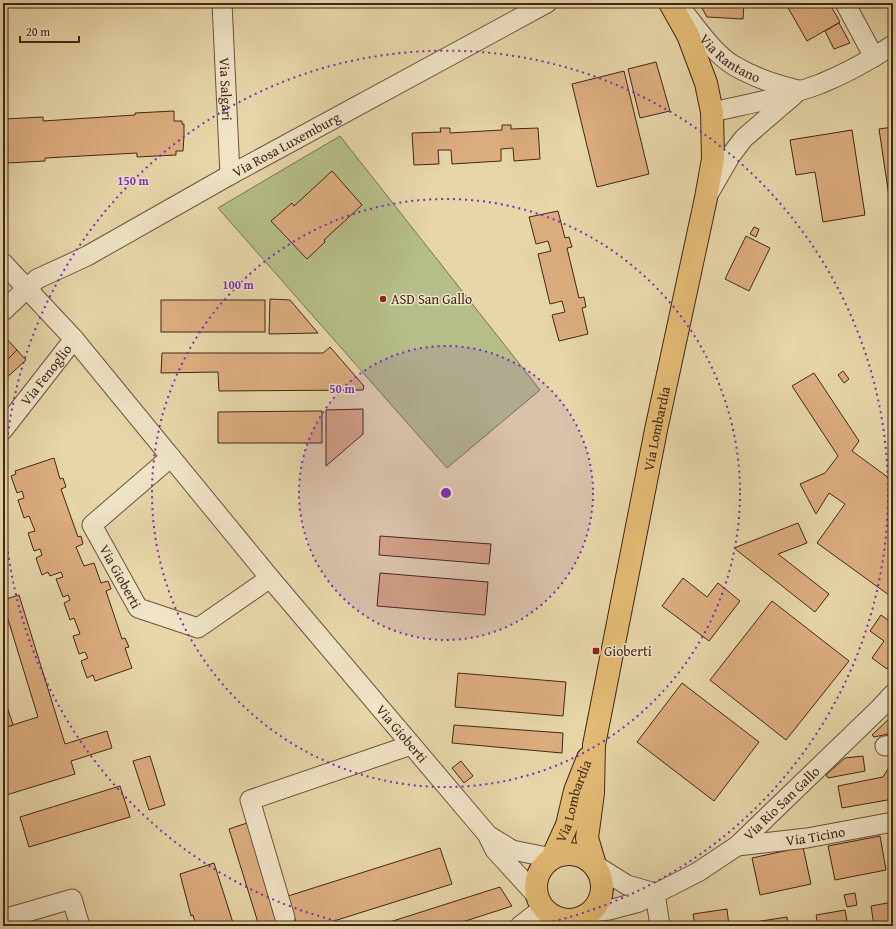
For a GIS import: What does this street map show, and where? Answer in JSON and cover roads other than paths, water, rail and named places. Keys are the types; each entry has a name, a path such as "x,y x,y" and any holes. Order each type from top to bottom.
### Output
{"main road":[{"name":"Via Lombardia","path":"595,866 587,838 593,793 594,745 656,430 713,159 712,112 706,83 697,55 688,35 670,3"},
{"name":"Via Lombardia","path":"552,858 567,825 575,791 594,745"},
{"path":"566,853 578,854 595,866 601,878 602,889 599,900 587,917 570,920 548,912 535,888 538,872 552,858 566,853"}],"street":[{"name":"Via Salgari","path":"222,3 230,175"},
{"name":"Via Rosa Luxemburg","path":"27,287 37,279 87,256 230,175 547,3"},
{"name":"Via Rantano","path":"676,3 714,48 732,64 758,78 800,91"},
{"path":"845,3 874,57"},
{"name":"Via Rantano","path":"712,112 800,91 844,73 893,45"},
{"name":"Via Rantano","path":"706,198 731,155 744,138 800,91"},
{"name":"Via Gioberti","path":"3,263 74,339 270,578 487,834"},
{"path":"3,311 27,287"},
{"name":"Via Fenoglio","path":"3,430 74,339"},
{"name":"Via Gioberti","path":"171,457 92,525 138,608 198,628 270,578"},
{"name":"Via Rio San Gallo","path":"587,917 639,902 698,872 737,846 893,694"},
{"path":"285,918 250,800 411,745"},
{"name":"Via Ticino","path":"737,846 807,838 893,822"},
{"path":"487,834 512,850 552,858"},
{"path":"487,834 494,850 548,912 520,926"},
{"path":"595,866 628,885 655,893 660,926"},
{"path":"3,919 72,899 80,926"}],"place":[{"name":"ASD San Gallo","path":"383,299"},
{"name":"Gioberti","path":"596,651"}]}
